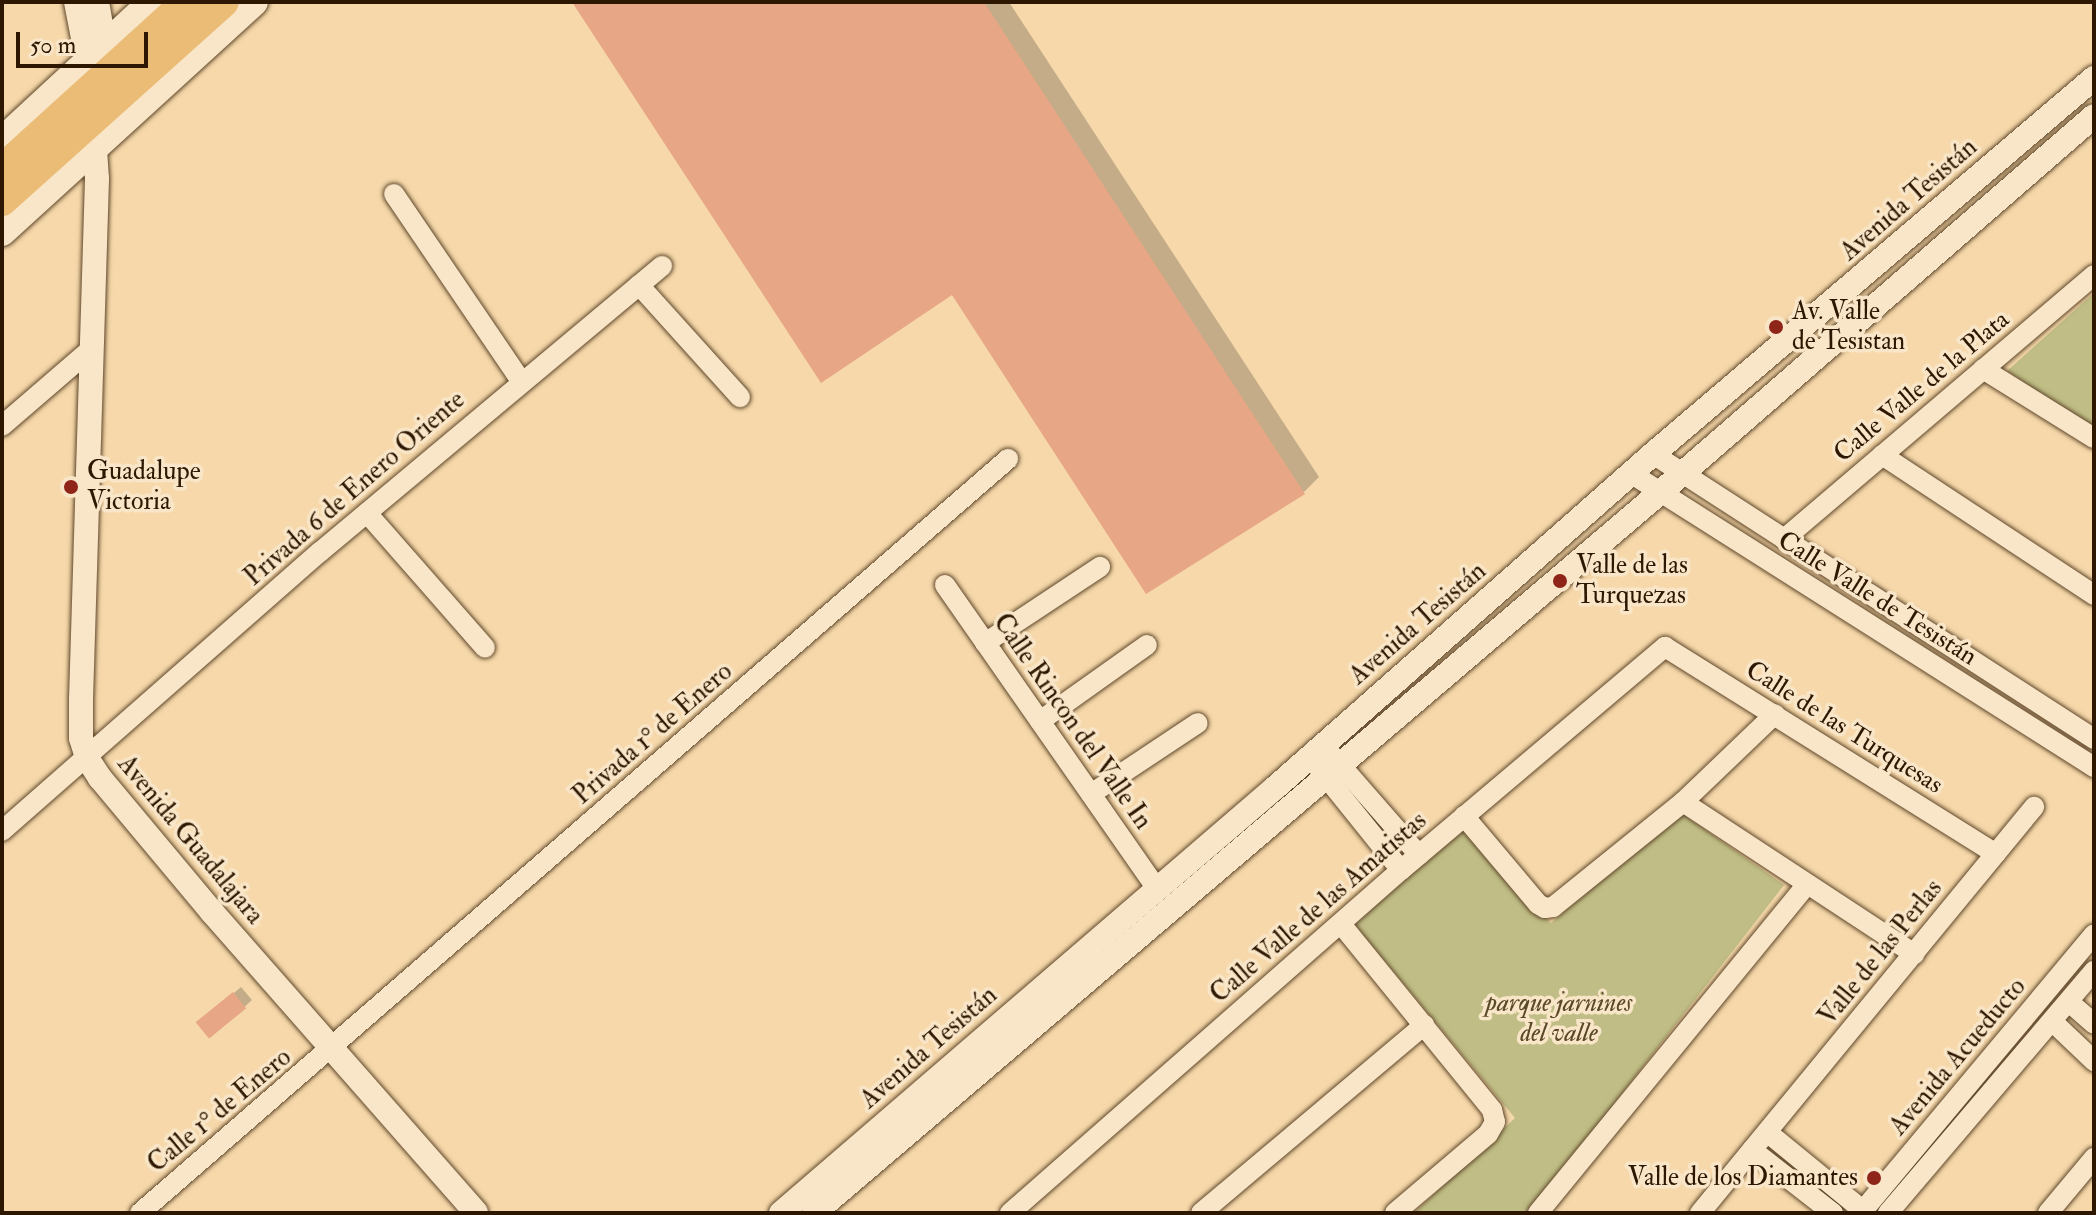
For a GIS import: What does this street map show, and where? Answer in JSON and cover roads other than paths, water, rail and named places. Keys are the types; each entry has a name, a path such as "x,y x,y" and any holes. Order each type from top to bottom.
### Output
{"main road":[{"path":"2,232 100,96 152,2"},
{"path":"2,201 186,2"},
{"path":"2,169 224,2"},
{"path":"2,141 100,96 254,2"}],"street":[{"name":"Avenida Guadalajara","path":"76,2 100,96"},
{"name":"Avenida Guadalajara","path":"97,2 100,96 81,699 81,738 87,758 100,778 476,1213"},
{"name":"Avenida Tesistán","path":"814,1213 1324,761 1653,454 2094,78"},
{"name":"Avenida Tesistán","path":"781,1213 1157,889 1324,761 1683,473 2094,116"},
{"path":"394,194 522,382"},
{"name":"Privada 6 de Enero Oriente","path":"2,831 367,513 662,266"},
{"name":"Calle Valle de la Plata","path":"1784,539 2094,275"},
{"path":"639,285 740,397"},
{"path":"2,426 90,350"},
{"path":"1983,369 2094,438"},
{"name":"Calle Valle de Tesistán","path":"1653,454 2094,739"},
{"path":"1882,455 2094,595"},
{"name":"Privada 1° de Enero","path":"332,1049 1008,459"},
{"name":"Calle Valle de Tesistán","path":"1632,474 2094,767"},
{"path":"367,513 485,648"},
{"path":"985,643 1100,567"},
{"name":"Calle Rincon del Valle In","path":"945,585 1157,889"},
{"path":"1040,721 1147,645"},
{"name":"Calle de las Turquesas","path":"1665,647 1996,854"},
{"name":"Calle Valle de las Amatistas","path":"1020,1211 1401,870 1665,647"},
{"path":"1464,816 1545,908 1553,907 1683,802 1775,714"},
{"path":"1091,794 1198,723"},
{"path":"1324,761 1419,855"},
{"path":"1324,761 1401,870"},
{"path":"1683,802 1806,886 1914,954"},
{"name":"Valle de las Perlas","path":"1700,1213 2034,807"},
{"path":"1538,1213 1806,886"},
{"path":"1341,924 1492,1110 1495,1122 1488,1134 1395,1213"},
{"name":"Avenida Acueducto","path":"1864,1212 2094,934"},
{"name":"Avenida Acueducto","path":"1888,1213 2094,971"},
{"path":"2069,1002 2094,1024"},
{"path":"2053,1022 2094,1061"},
{"path":"1201,1213 1424,1025"},
{"name":"Calle 1° de Enero","path":"140,1213 332,1049"},
{"path":"1767,1132 1864,1212"},
{"path":"1752,1150 1833,1213"},
{"path":"2048,1213 2094,1158"}],"place":[{"name":"Av. Valle de Tesistan","path":"1776,327"},
{"name":"Guadalupe Victoria","path":"71,487"},
{"name":"Valle de las Turquezas","path":"1560,581"},
{"name":"Valle de los Diamantes","path":"1874,1178"}],"park label":[{"name":"parque jarnines del valle","path":"1559,1019"}]}
